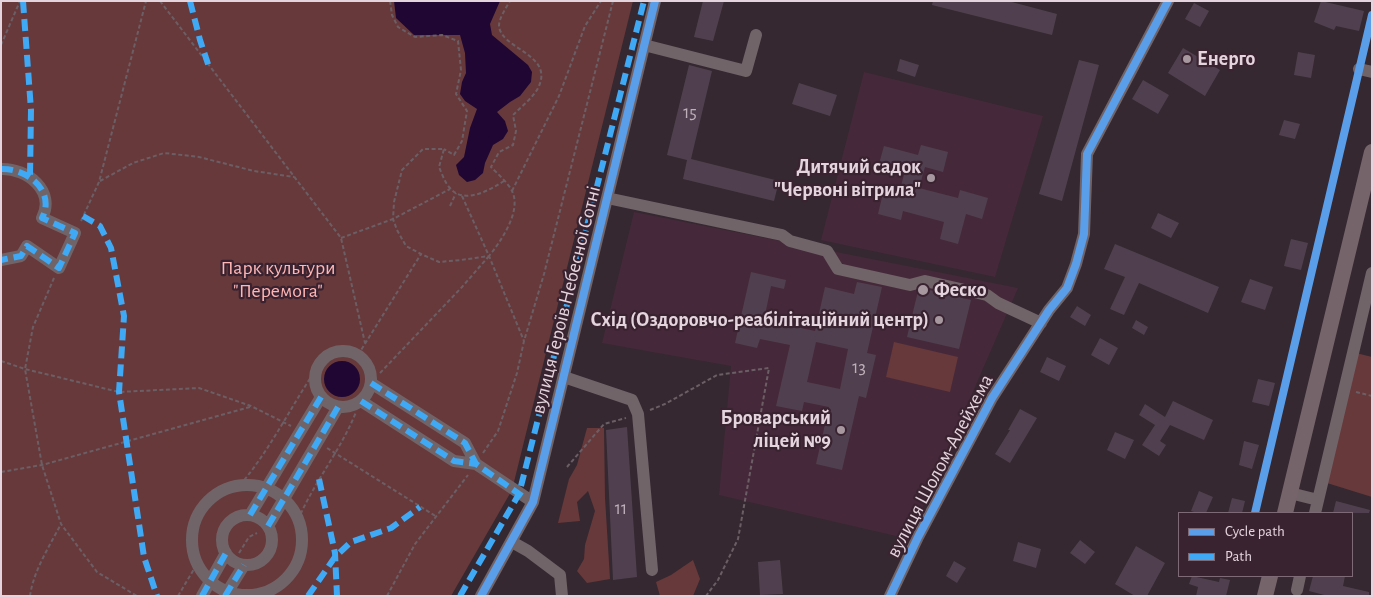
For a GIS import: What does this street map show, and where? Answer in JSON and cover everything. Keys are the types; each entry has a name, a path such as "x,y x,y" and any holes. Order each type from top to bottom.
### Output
{"main road":[{"path":"1285,512 1372,152"},
{"path":"1266,596 1270,577"}],"street":[{"name":"вулиця Героїв Небесної Сотні","path":"481,596 533,502 655,1"},
{"name":"вулиця Шолом-Алейхема","path":"890,596 918,537 992,398 1041,323 1067,288 1084,234 1087,154 1168,1"},
{"path":"644,45 746,72 756,35"},
{"path":"1,169 10,169 24,173 37,183 45,195 47,209 42,218 75,233 59,268 27,246 21,256 1,260"},
{"path":"607,198 782,235 790,241 827,251 838,269 910,285 926,281 987,295 998,303 1041,323"},
{"path":"1315,512 1372,273"},
{"path":"347,351 358,356 368,367 370,383 367,394 353,405 338,407 331,405 321,397 315,383 315,373 318,364 329,355 338,352 347,351"},
{"path":"564,377 632,400 638,414 652,570"},
{"path":"370,383 465,443 476,464"},
{"path":"250,515 321,397"},
{"path":"360,401 454,460 476,464 533,502"},
{"path":"268,527 281,506 283,498 338,407"},
{"path":"240,485 266,488 283,498 291,506 298,520 302,541 295,567 277,586 260,594 226,594 210,581 197,564 192,547 193,528 200,510 213,496 221,491 240,485"},
{"path":"1290,493 1318,500"},
{"path":"202,596 210,581 235,560 258,562 268,554 272,542 268,527 261,520 250,515 236,518 225,528 222,543 235,560"},
{"path":"512,542 528,551 560,575 562,596"},
{"path":"226,594 235,560"},
{"path":"1297,590 1300,577"}],"path":[{"path":"1,46 20,1"},
{"path":"75,233 99,182 146,1"},
{"path":"160,1 341,238 366,343"},
{"path":"390,1 392,15 398,27 415,37 442,35 458,41 461,70 456,94 467,111 462,141 454,155 444,150 423,149 402,170 394,202 393,219 397,230 406,246 439,262 489,256"},
{"path":"510,1 499,24 500,32 535,60 541,78 539,87 513,115 516,131 513,145 500,152 491,167 512,191"},
{"path":"370,383 462,287 505,234 514,210 512,191 558,96 584,26 601,1"},
{"path":"392,596 388,595 416,544 476,464 498,431 517,373 524,341 544,274 613,1"},
{"path":"444,150 439,167 450,189 461,196 489,256 524,341"},
{"path":"99,182 134,163 164,153 199,157 254,171 294,177"},
{"path":"461,196 483,193 504,181"},
{"path":"341,238 393,219 450,189"},
{"path":"450,206 456,193"},
{"path":"358,356 421,254"},
{"path":"59,268 33,327 25,369 42,465 61,524 97,572 137,596"},
{"path":"1,361 25,369 119,392 199,388 251,406 300,431"},
{"path":"240,485 255,467 318,364"},
{"path":"567,467 604,424 616,422 665,404 717,375 769,368 738,538 718,580 706,596"},
{"path":"1344,389 1372,396"},
{"path":"298,520 307,498 350,428 360,401"},
{"path":"1,472 42,465 251,406"},
{"path":"317,441 437,517"},
{"path":"30,596 31,589 45,556 61,524"},
{"path":"235,560 249,537 268,527"},
{"path":"178,596 197,564"}],"shaded area":[{"path":"394,1 500,1 490,24 492,35 528,65 532,72 531,82 520,96 497,112 505,121 508,131 503,139 493,145 483,173 475,180 467,182 459,175 456,165 464,157 470,128 477,109 465,101 460,94 466,73 465,53 460,35 414,35 396,18"},
{"name":"Дитячий садок \"Червоні вітрила\"","path":"864,72 1043,116 995,277 821,240"},
{"name":"Броварський ліцей №9","path":"634,212 1018,288 909,539 719,495 731,366 602,343"},
{"path":"342,361 349,362 355,366 359,372 359,386 355,392 349,396 342,397 335,396 329,392 325,386 324,379 325,372 329,366 335,362"}],"green space":[{"name":"Парк культури \"Перемога\"","path":"1,1 633,1 512,490 451,596 1,596"},
{"path":"894,342 958,357 950,392 886,377"},
{"path":"1356,353 1372,357 1372,497 1327,483"},
{"path":"587,428 604,428 605,498 610,579 587,583 577,571 584,559 585,545 595,511 588,491 577,502 580,521 558,523 569,479 577,465"},
{"path":"693,560 700,579 693,596 660,596 656,582 671,575"}],"building":[{"path":"703,1 724,1 713,41 694,37"},
{"path":"933,1 1008,1 1057,14 1052,35 932,5"},
{"path":"1321,1 1364,11 1359,31 1336,26 1334,30 1314,22"},
{"path":"1194,3 1209,11 1200,27 1185,19"},
{"path":"1183,48 1220,70 1205,96 1168,73"},
{"path":"1298,52 1315,55 1311,78 1294,75"},
{"path":"900,59 919,65 915,77 897,71"},
{"path":"1079,60 1099,65 1062,201 1039,194"},
{"path":"689,65 712,71 691,159 779,181 774,201 683,179 687,160 667,155"},
{"path":"1143,80 1169,95 1158,114 1132,99"},
{"path":"799,83 837,95 830,116 792,104"},
{"path":"1284,120 1300,124 1295,139 1279,135"},
{"path":"921,145 948,152 943,172 925,167 919,188 958,198 960,190 988,198 982,219 966,214 958,244 940,239 944,222 903,211 901,220 878,214 884,189 899,193 905,171 879,164 884,146 918,155"},
{"path":"1158,213 1179,223 1171,238 1151,228"},
{"path":"1291,239 1308,243 1301,270 1284,266"},
{"path":"1115,244 1219,287 1208,313 1139,283 1124,315 1110,309 1125,277 1104,269"},
{"path":"751,272 786,280 784,289 771,286 764,320 815,331 825,287 854,294 857,282 882,287 867,353 876,355 866,398 859,396 842,470 816,464 829,407 804,402 802,411 776,406 790,345 760,339 757,348 735,343","holes":["816,342 848,349 840,389 807,382"]},
{"path":"1250,279 1273,287 1265,310 1241,302"},
{"name":"Схід (Оздоровчо-реабілітаційний центр)","path":"925,289 971,300 959,349 907,337 918,291"},
{"path":"1077,306 1091,315 1085,326 1070,317"},
{"path":"1136,320 1148,327 1144,335 1132,328"},
{"path":"1100,338 1118,348 1109,365 1091,355"},
{"path":"1047,357 1066,366 1059,381 1040,372"},
{"path":"1258,379 1275,383 1269,406 1252,402"},
{"path":"1173,401 1213,420 1204,440 1170,425 1160,441 1166,445 1159,456 1142,445 1155,425 1139,415 1145,404 1165,417"},
{"path":"1020,409 1037,418 1010,463 995,454"},
{"path":"627,427 637,577 613,580 606,430"},
{"path":"1115,432 1134,440 1125,459 1107,450"},
{"path":"1244,441 1259,445 1252,469 1239,465"},
{"path":"1199,491 1213,497 1206,512 1191,511"},
{"path":"1232,498 1245,501 1242,512 1228,512"},
{"path":"1336,501 1370,510 1369,513 1333,512"},
{"path":"1080,540 1095,552 1085,564 1070,553"},
{"path":"1018,542 1041,549 1036,568 1013,561"},
{"path":"1136,546 1165,563 1147,596 1135,596 1115,584"},
{"path":"780,560 783,594 760,595 758,562"},
{"path":"954,561 966,568 957,583 946,576"},
{"path":"1192,577 1219,582 1220,578 1230,580 1226,596 1196,596 1198,587 1189,584"},
{"path":"1313,577 1345,577 1343,586 1369,592 1369,596 1328,596 1309,591"}],"marked path":[{"path":"23,1 31,110 30,177"},
{"path":"190,1 209,67"},
{"path":"460,596 519,494 644,1"},
{"path":"1,169 20,172 36,183 42,190 45,199 42,218 75,233 59,268 27,246 21,256 1,260"},
{"path":"83,216 100,226 111,248 124,316 119,392 144,557 157,596"},
{"path":"371,383 465,443 476,464 522,496"},
{"path":"250,515 321,397"},
{"path":"361,401 454,461 476,464"},
{"path":"268,526 338,407"},
{"path":"319,479 335,553 337,596"},
{"path":"308,596 335,557 351,542 391,528 420,507"},
{"path":"202,596 226,553"},
{"path":"225,596 244,565"}],"cycle path":[{"path":"481,596 533,502 655,1"},
{"path":"890,596 918,537 992,398 1049,310 1067,288 1084,234 1087,154 1168,1"},
{"path":"1255,512 1372,15"}],"place":[{"name":"Енерго","path":"1187,59"},
{"name":"Дитячий садок \"Червоні вітрила\"","path":"931,178"},
{"name":"Феско","path":"923,290"},
{"name":"Схід (Оздоровчо-реабілітаційний центр)","path":"939,320"},
{"name":"Броварський ліцей №9","path":"841,430"}]}
